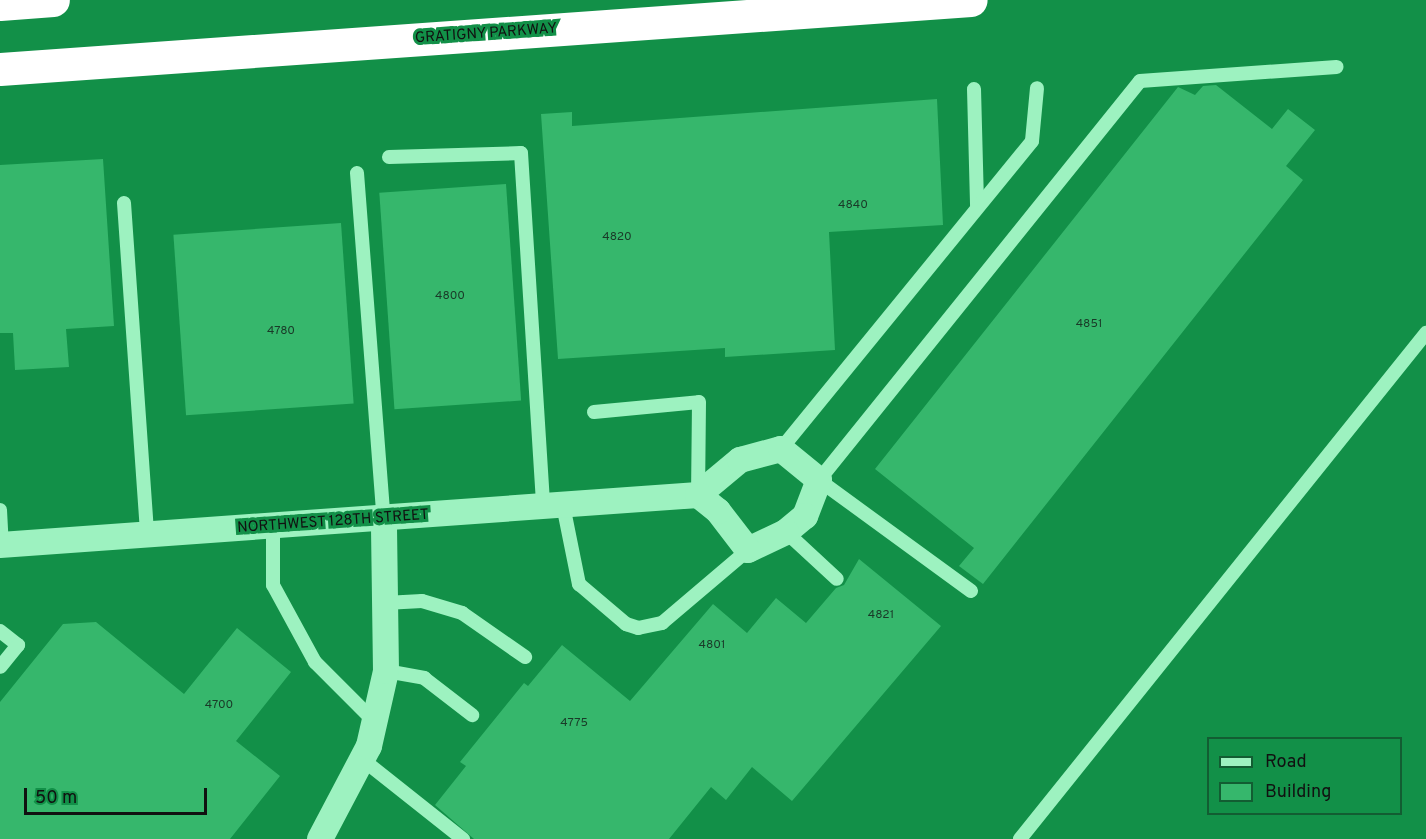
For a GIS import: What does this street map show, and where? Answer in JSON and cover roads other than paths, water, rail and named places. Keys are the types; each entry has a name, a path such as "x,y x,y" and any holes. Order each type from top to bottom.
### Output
{"highway":[{"path":"0,4 53,0"},
{"name":"GRATIGNY PARKWAY","path":"0,69 971,0"}],"street":[{"path":"781,449 819,480 805,516 786,532 748,550 718,511 698,495 740,460 781,449"},
{"name":"NORTHWEST 128TH STREET","path":"1,545 384,520 665,495 698,495"},
{"path":"320,839 362,759 375,721 386,671 384,520"}],"lane":[{"path":"971,591 819,480 1140,81 1337,67"},
{"path":"781,449 1032,141 1037,88"},
{"path":"974,89 977,206"},
{"path":"389,157 521,153 553,505 579,584 618,618 638,628 662,623 748,550"},
{"path":"357,173 384,520"},
{"path":"124,203 147,535"},
{"path":"1020,839 1426,333"},
{"path":"594,412 699,402 698,495"},
{"path":"0,510 1,545"},
{"path":"273,527 273,585 315,662 375,721"},
{"path":"786,532 837,579"},
{"path":"385,603 422,601 462,613 525,657"},
{"path":"0,631 18,645 0,667"},
{"path":"386,671 424,678 472,715"},
{"path":"362,759 463,839"}]}
